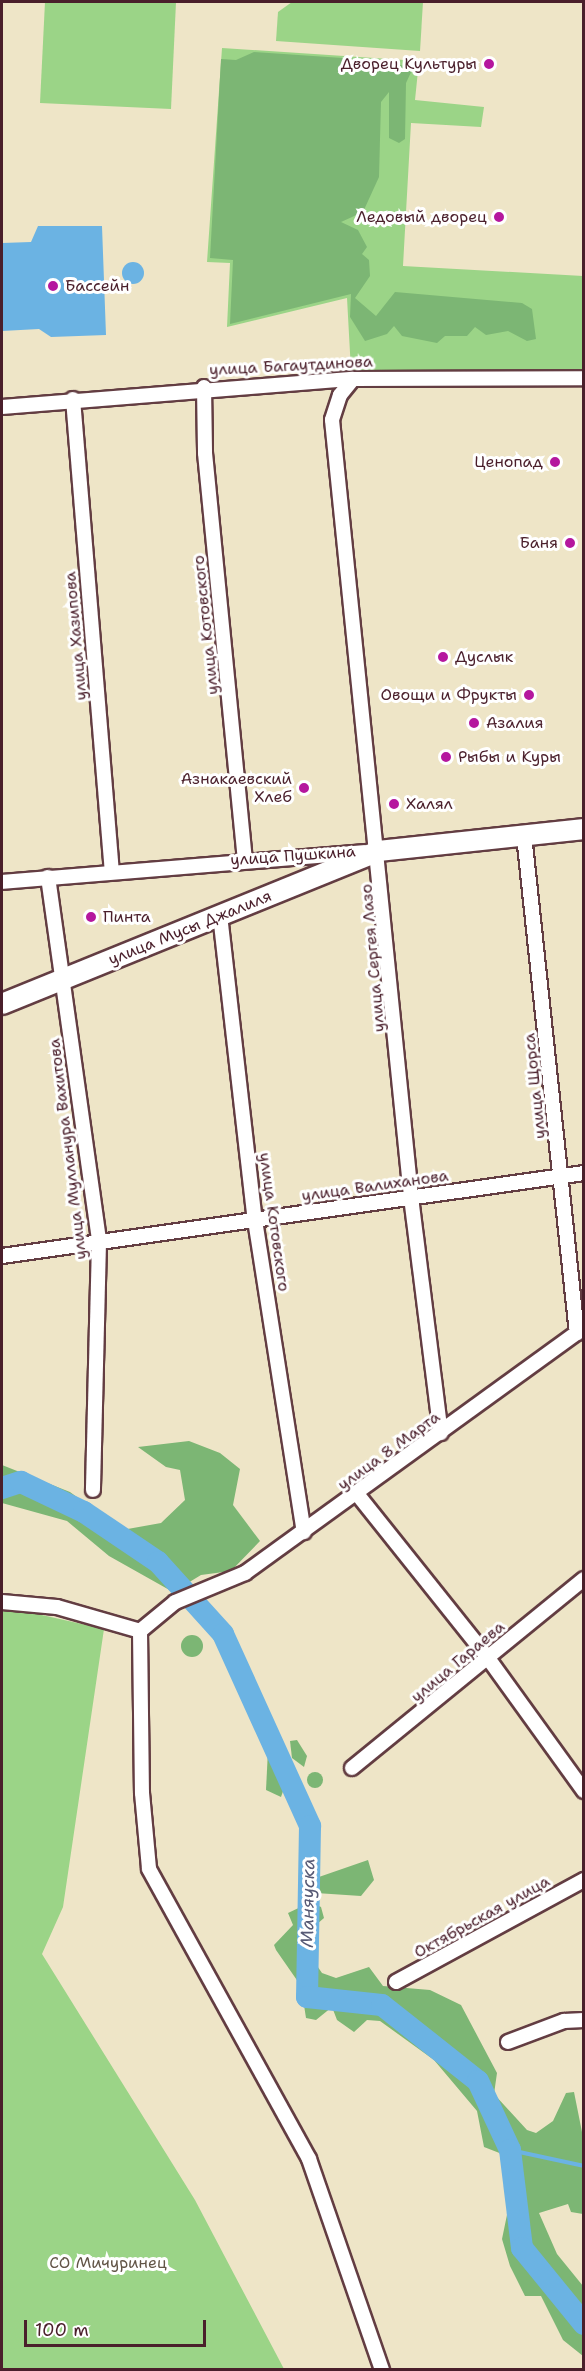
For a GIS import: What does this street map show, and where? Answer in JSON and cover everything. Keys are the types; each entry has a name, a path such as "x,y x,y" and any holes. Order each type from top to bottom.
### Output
{"main road":[{"name":"улица Пушкина","path":"379,851 584,829"},
{"name":"улица Мусы Джалиля","path":"2,1004 379,851"}],"street":[{"name":"улица Багаутдинова","path":"2,407 204,387 353,379 584,378"},
{"name":"улица Сергея Лазо","path":"353,379 340,394 332,420 379,851 411,1197 441,1433"},
{"name":"улица Котовского","path":"204,387 205,453 245,859"},
{"name":"улица Хазипова","path":"73,399 112,871"},
{"name":"улица Щорса","path":"524,835 580,1330"},
{"name":"улица Пушкина","path":"2,882 245,859 379,851"},
{"name":"улица Мулланура Вахитова","path":"48,877 99,1242 93,1490"},
{"name":"улица Котовского","path":"220,915 255,1220 304,1532"},
{"name":"улица Валиханова","path":"2,1256 584,1173"},
{"name":"улица 8 Марта","path":"140,1630 175,1602 205,1586 245,1573 358,1495 580,1330"},
{"path":"358,1495 488,1658 584,1791"},
{"name":"улица Гараева","path":"352,1768 584,1578"},
{"path":"2,1602 57,1607 140,1630 142,1792 149,1869 309,2159 382,2370"},
{"name":"Октябрьская улица","path":"396,1982 584,1880"},
{"path":"508,2042 564,2021 584,2020"}],"green space":[{"path":"45,2 176,2 171,109 40,103"},
{"path":"292,2 423,2 420,51 276,41 278,12"},
{"path":"222,48 419,61 415,100 484,107 481,127 411,123 403,266 583,276 583,369 351,371 347,298 227,327 230,263 207,262"},
{"path":"254,52 372,60 387,70 392,63 413,68 406,83 405,139 399,143 389,138 389,92 381,102 379,177 363,212 341,222 358,230 367,247 362,254 369,260 370,276 355,298 376,316 395,292 522,303 532,309 536,339 527,341 508,331 486,335 475,327 467,336 445,336 437,343 402,336 394,326 387,334 365,341 350,317 351,294 230,324 233,260 210,258 221,59 236,60"},
{"path":"189,1441 220,1453 240,1469 233,1505 260,1541 231,1571 201,1575 173,1592 109,1556 67,1521 2,1503 2,1465 70,1492 122,1530 161,1523 185,1500 180,1470 166,1467 138,1447"},
{"name":"СО Мичуринец","path":"2,1606 104,1629 63,1907 42,1954 195,2200 284,2369 2,2370"},
{"path":"192,1635 200,1638 203,1646 200,1654 192,1657 184,1654 181,1646 184,1638"},
{"path":"297,1740 307,1756 304,1767 292,1758 290,1741"},
{"path":"268,1750 290,1771 281,1797 266,1790"},
{"path":"315,1772 323,1780 315,1788 307,1780"},
{"path":"368,1860 374,1880 361,1896 316,1893 312,1903 321,1907 324,1918 317,1924 313,1960 322,1973 336,1978 369,1967 383,1986 430,1990 461,2005 497,2073 494,2094 527,2130 536,2133 553,2121 566,2093 574,2092 583,2137 583,2214 571,2212 568,2204 539,2213 557,2254 583,2286 583,2356 563,2340 541,2296 525,2296 510,2266 502,2239 508,2210 502,2154 484,2147 477,2111 434,2060 380,2021 367,2020 354,2032 337,2020 332,2007 316,2020 306,2018 301,1986 276,1950 274,1945 293,1925 288,1913 307,1904 316,1878"}],"water":[{"name":"Бассейн","path":"38,226 102,226 106,335 51,337 39,329 2,331 2,243 31,242"},
{"path":"133,262 143,269 144,273 137,283 133,284 123,277 122,273 129,263"}],"waterway":[{"name":"Маняуска","path":"2,1488 21,1482 84,1512 158,1562 223,1634 310,1826 307,1997 382,2005 478,2081 510,2150 522,2248 584,2324"},
{"path":"510,2150 584,2166"}],"place":[{"name":"Дворец Культуры","path":"489,64"},
{"name":"Ледовый дворец","path":"499,217"},
{"name":"Бассейн","path":"53,286"},
{"name":"Ценопад","path":"555,462"},
{"name":"Баня","path":"570,543"},
{"name":"Дуслык","path":"443,657"},
{"name":"Овощи и Фрукты","path":"529,695"},
{"name":"Азалия","path":"474,723"},
{"name":"Рыбы и Куры","path":"446,757"},
{"name":"Азнакаевский Хлеб","path":"304,788"},
{"name":"Халял","path":"394,804"},
{"name":"Пинта","path":"91,917"}]}
